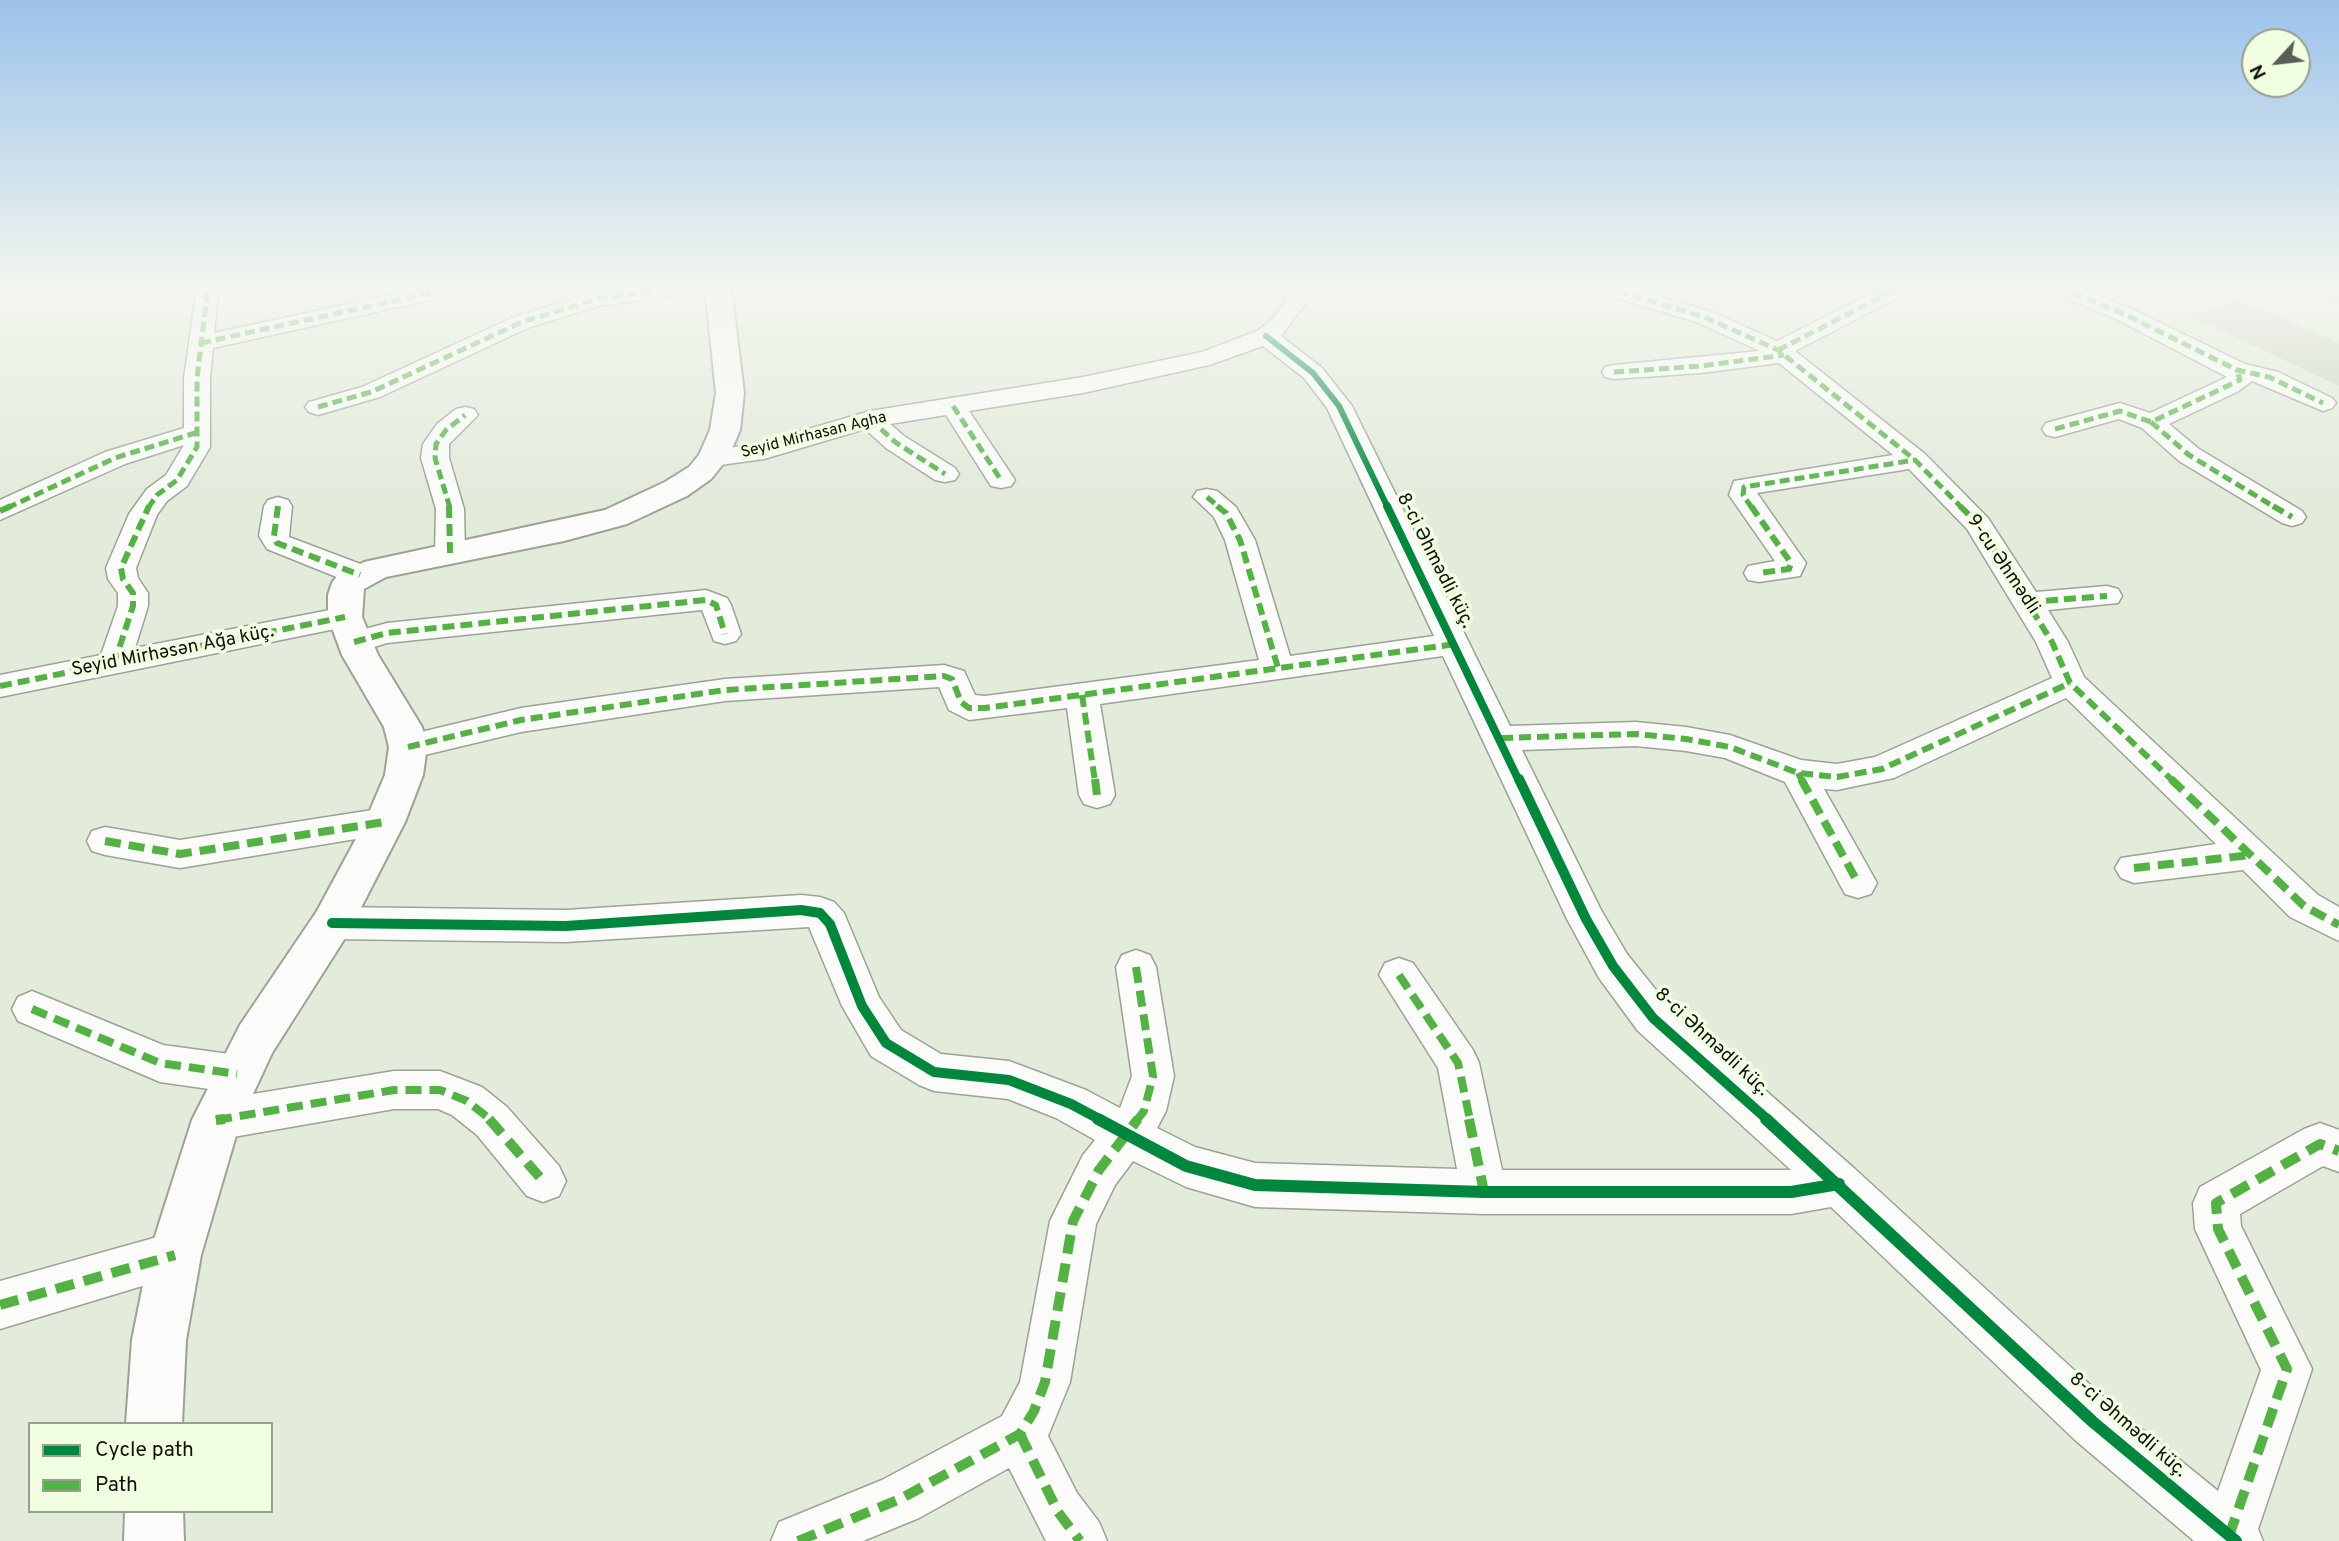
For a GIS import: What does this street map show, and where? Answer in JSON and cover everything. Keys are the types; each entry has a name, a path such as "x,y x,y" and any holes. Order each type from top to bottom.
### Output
{"street":[{"path":"114,664 133,606 133,593 122,579 121,568 143,514 188,465 197,447 195,433 200,359"},
{"path":"318,407 371,393 443,359"},
{"path":"713,458 724,430 730,393 726,359"},
{"name":"Seyid Mirhasan Agha","path":"360,575 450,553 564,531 616,517 676,489 700,473 713,458 764,451 870,419 1143,373 1205,359"},
{"name":"8-ci Əhmədli küç.","path":"1295,359 1313,373 1339,406 1456,644 1586,919 1613,966 1653,1018 1839,1184 2093,1422 2232,1538"},
{"path":"1614,372 1701,366 1741,359"},
{"name":"9-cu Əhmədli","path":"1790,359 1915,460 1955,497 1978,524 2028,602 2052,642 2070,683 2304,906 2339,925"},
{"path":"2215,359 2237,370 2269,377 2323,403"},
{"path":"2151,422 2240,380 2237,370"},
{"path":"953,406 1001,480"},
{"path":"2054,429 2120,411 2151,422 2189,455 2292,517"},
{"path":"450,553 450,509 435,458 436,443 446,430 465,415"},
{"path":"870,419 895,442 945,474"},
{"path":"0,511 114,458 195,433"},
{"path":"1759,573 1789,569 1791,563 1743,495 1744,487 1915,460"},
{"path":"1207,496 1226,513 1240,540 1278,668"},
{"path":"278,506 274,536 277,543 360,575"},
{"path":"154,1422 159,1340 175,1255 215,1120 237,1074 332,923 385,821 404,775 408,747 403,727 350,630 345,595 349,583 360,575"},
{"path":"2028,602 2107,596"},
{"name":"Seyid Mirhəsən Ağa küç.","path":"0,685 114,664 350,630 387,633 706,600 716,605 724,634"},
{"path":"408,747 521,720 725,690 944,676 952,679 961,702 969,708 1456,644"},
{"path":"1501,738 1636,734 1686,739 1730,747 1798,773 1837,777 1882,769 2070,683"},
{"path":"1082,695 1097,796"},
{"path":"1798,773 1858,883"},
{"path":"105,841 180,854 385,821"},
{"path":"2134,867 2250,855"},
{"path":"332,923 566,926 801,910 820,913 830,924 862,1006 886,1043 934,1072 1009,1080 1071,1104 1186,1166 1255,1185 1484,1192 1791,1192 1839,1184"},
{"path":"798,1541 901,1499 1020,1434 1034,1411 1045,1382 1073,1221 1099,1170 1144,1111 1153,1076 1136,967"},
{"path":"1399,975 1458,1063 1484,1192"},
{"path":"32,1009 160,1063 237,1074"},
{"path":"215,1120 394,1090 440,1090 467,1101 492,1121 543,1181"},
{"path":"2232,1538 2287,1369 2218,1229 2216,1203 2320,1144 2339,1151"},
{"path":"0,1304 175,1255"},
{"path":"1020,1434 1058,1512 1080,1541"},
{"path":"154,1513 154,1541"}],"building":[{"path":"2282,359 2339,359 2339,386"}],"marked path":[{"path":"114,664 133,606 133,593 123,579 121,568 143,514 157,495 177,480 197,447 199,359"},
{"path":"318,407 371,392 442,359"},
{"path":"1614,372 1754,359"},
{"path":"1789,359 1915,460 1978,524 2052,642 2070,683 2304,906 2339,925"},
{"path":"2215,359 2237,370 2269,377 2323,403"},
{"path":"2055,429 2120,411 2151,422 2240,380 2237,370"},
{"path":"953,406 1001,480"},
{"path":"450,553 450,509 435,458 436,444 446,430 465,415"},
{"path":"870,419 895,442 945,474"},
{"path":"2151,422 2189,455 2292,517"},
{"path":"0,511 115,458 195,433"},
{"path":"1759,573 1789,569 1791,563 1743,495 1744,487 1915,460"},
{"path":"1207,497 1226,513 1240,540 1278,668"},
{"path":"278,506 274,536 277,543 360,575"},
{"path":"2028,602 2107,596"},
{"path":"354,642 387,633 706,600 716,605 725,634"},
{"path":"0,686 345,617"},
{"path":"408,747 521,720 725,690 944,676 952,679 961,702 969,708 985,708 1456,644"},
{"path":"1501,738 1636,734 1686,739 1730,747 1798,773 1837,777 1882,769 2070,683"},
{"path":"1082,695 1097,795"},
{"path":"1798,773 1858,883"},
{"path":"105,841 180,854 385,822"},
{"path":"2134,868 2251,855"},
{"path":"798,1541 900,1499 1020,1434 1034,1411 1045,1382 1073,1221 1099,1170 1144,1111 1153,1076 1136,967"},
{"path":"1399,975 1458,1063 1484,1192"},
{"path":"32,1009 160,1063 237,1074"},
{"path":"216,1120 394,1090 440,1090 467,1101 492,1121 543,1181"},
{"path":"2229,1536 2287,1369 2218,1229 2216,1203 2320,1144 2339,1151"},
{"path":"0,1305 175,1255"},
{"path":"1020,1434 1058,1512 1080,1541"}],"cycle path":[{"path":"1295,359 1313,373 1339,406 1586,919 1613,966 1653,1018 1839,1184 2093,1422 2236,1541"},
{"path":"332,923 566,926 801,910 820,913 830,924 862,1006 886,1043 934,1072 1009,1080 1071,1104 1186,1166 1255,1185 1484,1192 1791,1192 1839,1184"}]}
